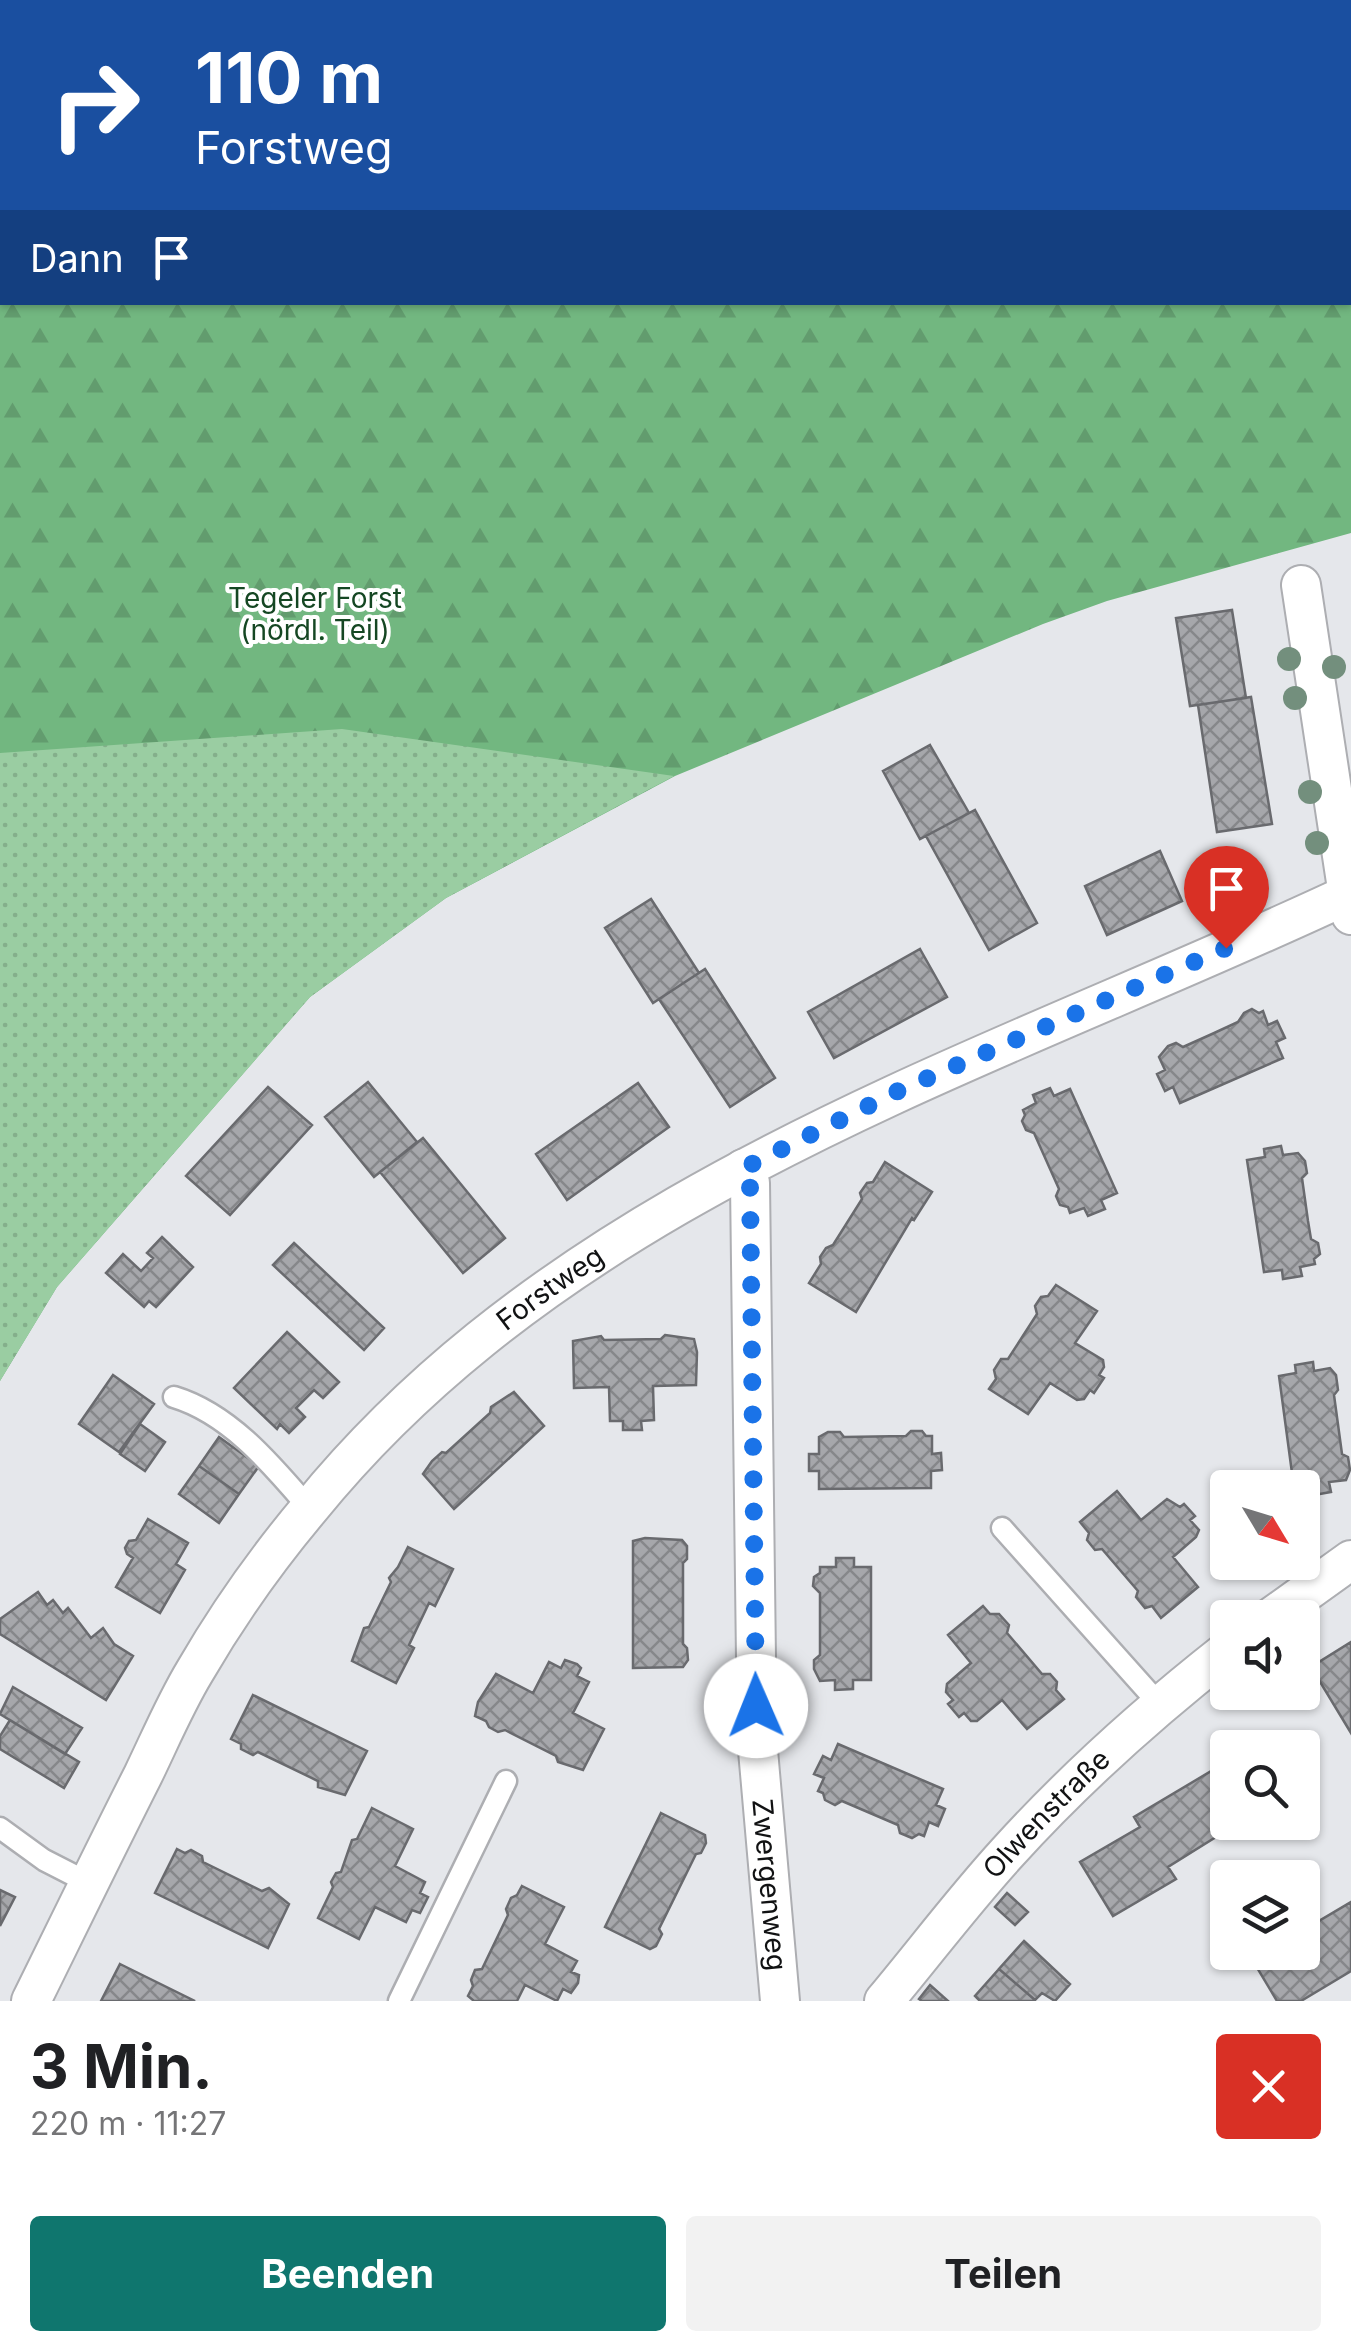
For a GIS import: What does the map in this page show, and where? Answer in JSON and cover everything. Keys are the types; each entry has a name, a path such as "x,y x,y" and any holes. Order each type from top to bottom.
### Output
{"street":[{"path":"1301,584 1350,901"},
{"name":"Forstweg","path":"31,2001 194,1672 245,1594 309,1508 388,1420 462,1355 568,1276 742,1169 898,1091 1350,901"},
{"name":"Zwergenweg","path":"742,1169 750,1184 756,1739 780,2001"},
{"path":"1295,1600 1351,1560"},
{"name":"Olwenstraße","path":"884,2001 1006,1854 1069,1789 1210,1665"}],"lane":[{"path":"174,1397 193,1403 246,1440 309,1508"},
{"path":"1002,1528 1160,1706"},
{"path":"399,2001 506,1781"},
{"path":"0,1828 44,1860 88,1884"}],"green space":[{"name":"Tegeler Forst (nördl. Teil)","path":"0,305 1351,305 1351,533 1107,601 1043,624 675,776 446,898 310,997 57,1287 0,1381"},
{"path":"342,729 674,776 446,898 310,997 57,1287 0,1381 0,753"}],"building":[{"path":"1232,610 1246,698 1190,706 1176,618"},
{"path":"1251,697 1272,824 1217,832 1198,705"},
{"path":"930,745 969,813 920,839 883,771"},
{"path":"975,810 1037,923 989,950 926,836"},
{"path":"1160,851 1182,901 1107,935 1085,886"},
{"path":"651,899 699,973 653,1003 605,928"},
{"path":"920,949 947,997 834,1058 808,1012"},
{"path":"705,969 775,1078 730,1107 659,999"},
{"path":"1252,1009 1263,1011 1268,1025 1277,1021 1285,1038 1276,1042 1283,1058 1180,1103 1173,1087 1165,1091 1157,1074 1165,1070 1159,1057 1168,1046 1176,1043 1183,1047 1238,1022"},
{"path":"368,1082 417,1142 374,1177 325,1117"},
{"path":"638,1083 669,1127 567,1200 536,1154"},
{"path":"268,1087 312,1125 230,1215 186,1176"},
{"path":"1050,1088 1054,1096 1070,1089 1117,1193 1101,1200 1105,1209 1088,1216 1084,1208 1070,1213 1068,1207 1060,1205 1056,1196 1059,1189 1034,1133 1026,1130 1022,1121 1023,1110 1036,1103 1033,1095"},
{"path":"423,1138 505,1238 463,1273 380,1172"},
{"path":"1281,1146 1283,1155 1298,1153 1305,1161 1307,1173 1302,1178 1308,1221 1311,1239 1318,1243 1320,1254 1314,1259 1315,1264 1300,1267 1302,1276 1283,1279 1282,1270 1264,1272 1247,1160 1265,1157 1264,1149"},
{"path":"885,1162 932,1192 856,1312 809,1283 821,1264 820,1257 833,1245 862,1199 860,1193 867,1183 873,1182"},
{"path":"162,1237 193,1267 156,1307 149,1301 144,1307 106,1273 123,1254 141,1271 153,1258 147,1253"},
{"path":"294,1243 384,1328 364,1350 273,1265"},
{"path":"1056,1285 1097,1311 1075,1343 1103,1360 1099,1375 1104,1378 1094,1393 1090,1390 1084,1399 1077,1400 1050,1383 1028,1414 989,1389 1001,1359 1008,1359 1037,1314 1035,1306"},
{"path":"287,1332 339,1382 323,1398 314,1390 296,1408 305,1417 289,1433 280,1424 277,1429 234,1388"},
{"path":"665,1335 694,1339 696,1385 653,1386 654,1420 641,1421 642,1430 623,1430 623,1421 610,1421 609,1387 574,1388 573,1341 601,1336 604,1340 661,1339"},
{"path":"1313,1362 1314,1371 1330,1368 1336,1375 1338,1390 1334,1395 1342,1454 1348,1457 1350,1470 1346,1480 1329,1482 1331,1492 1320,1494 1320,1470 1292,1470 1279,1376 1296,1373 1295,1365"},
{"path":"113,1375 154,1404 119,1452 79,1424"},
{"path":"514,1392 544,1426 454,1509 423,1474 432,1461 490,1413 491,1407"},
{"path":"140,1424 165,1442 145,1471 120,1454"},
{"path":"911,1431 932,1436 932,1454 941,1453 942,1470 931,1471 931,1488 819,1489 819,1471 809,1471 809,1454 819,1454 819,1437 828,1432 840,1432 844,1437 906,1436"},
{"path":"219,1437 259,1466 239,1494 199,1466"},
{"path":"199,1466 239,1494 219,1523 179,1494"},
{"path":"1117,1491 1141,1520 1167,1499 1180,1507 1184,1504 1195,1516 1190,1520 1199,1530 1196,1537 1173,1557 1198,1587 1161,1618 1152,1606 1145,1608 1136,1597 1138,1591 1102,1549 1095,1550 1080,1522"},
{"path":"148,1519 188,1543 176,1564 185,1570 160,1613 116,1587 133,1558 125,1548 129,1541 136,1540"},
{"path":"682,1540 687,1546 683,1563 683,1644 688,1660 683,1667 633,1668 633,1541"},
{"path":"408,1547 453,1569 435,1606 429,1603 409,1645 414,1648 396,1683 352,1661 364,1628 369,1627 391,1582 389,1578"},
{"path":"836,1558 854,1558 854,1567 871,1567 871,1680 853,1680 853,1689 835,1690 835,1680 820,1681 814,1669 814,1660 820,1655 820,1593 813,1586 814,1577 820,1573 820,1567 836,1567"},
{"path":"38,1592 47,1605 53,1600 63,1613 68,1608 91,1638 103,1628 114,1644 133,1656 106,1700 0,1634 0,1619"},
{"path":"983,1606 1009,1625 1007,1633 1042,1674 1050,1674 1057,1682 1056,1690 1064,1699 1027,1729 1002,1700 977,1721 971,1721 964,1713 959,1717 948,1704 953,1700 946,1692 947,1684 971,1663 948,1635"},
{"path":"1351,1642 1351,1733 1320,1682 1320,1661"},
{"path":"565,1660 577,1664 581,1668 577,1676 589,1682 573,1713 604,1729 583,1770 558,1762 556,1756 505,1730 498,1732 475,1716 478,1702 496,1674 533,1693 549,1662 561,1668"},
{"path":"13,1687 82,1728 65,1754 0,1714"},
{"path":"253,1695 367,1751 345,1795 318,1787 318,1781 258,1752 253,1755 231,1739"},
{"path":"10,1720 79,1762 64,1788 0,1749 0,1736"},
{"path":"838,1744 943,1789 936,1805 945,1809 938,1826 929,1822 924,1836 912,1838 900,1833 898,1825 842,1801 835,1805 825,1800 818,1791 824,1778 814,1774 823,1756 831,1760"},
{"path":"1210,1772 1211,1840 1168,1867 1176,1879 1113,1916 1080,1862 1140,1827 1134,1817"},
{"path":"372,1808 413,1829 395,1866 425,1882 420,1893 428,1897 420,1913 412,1910 406,1922 375,1907 359,1939 318,1918 333,1887 331,1882 341,1872 352,1840 357,1839"},
{"path":"661,1813 705,1835 706,1843 701,1853 696,1854 659,1929 662,1934 656,1946 650,1949 605,1927"},
{"path":"177,1849 185,1853 191,1850 202,1856 203,1862 262,1891 269,1888 289,1904 268,1948 155,1893"},
{"path":"522,1886 564,1907 545,1944 577,1961 571,1972 579,1975 578,1983 571,1993 563,1989 557,2001 525,1985 517,2001 474,2001 468,1996 475,1970 482,1969 508,1915 506,1909 511,1898"},
{"path":"0,1890 15,1897 0,1926"},
{"path":"1007,1893 1028,1912 1015,1925 995,1907"},
{"path":"1351,1902 1351,1971 1301,2001 1277,2001 1258,1970 1320,1970 1320,1920"},
{"path":"1024,1941 1070,1984 1055,2001 1042,1993 1035,2000 999,1969"},
{"path":"120,1964 195,2001 101,2001"},
{"path":"999,1969 1035,2000 980,2001 975,1996"},
{"path":"930,1985 948,2001 919,1999"}],"route":[{"path":"756,1706 750,1184 742,1169 898,1091 1226,948"}]}
